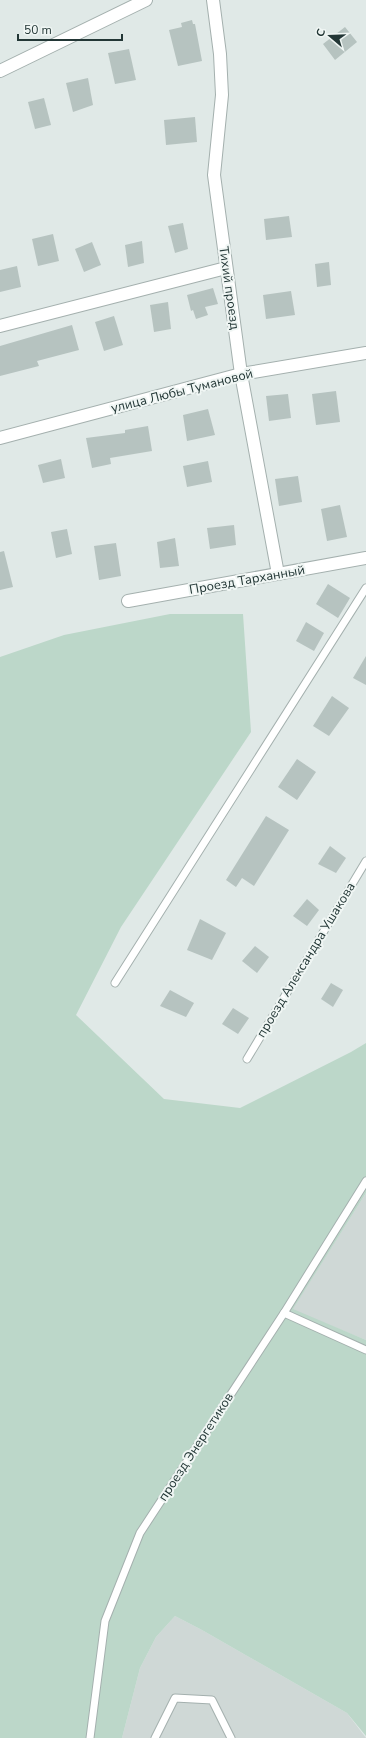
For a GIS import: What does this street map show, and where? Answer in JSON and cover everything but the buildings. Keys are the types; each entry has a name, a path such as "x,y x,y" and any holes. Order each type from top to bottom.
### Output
{"street":[{"path":"0,71 146,0"},
{"name":"Тихий проезд","path":"213,0 220,54 222,95 214,175 241,374 278,574"},
{"path":"0,326 226,268"},
{"name":"улица Любы Тумановой","path":"0,438 241,374 366,353"},
{"name":"Проезд Тарханный","path":"128,601 366,558"}],"lane":[{"path":"115,983 366,588"},
{"name":"проезд Александра Ушакова","path":"247,1059 366,861"},
{"name":"проезд Энергетиков","path":"90,1738 105,1621 140,1533 284,1314 366,1180"},
{"path":"284,1314 366,1350"},
{"path":"155,1738 175,1698 212,1700 231,1738"}],"shaded area":[{"path":"366,1193 366,1340 292,1310"},
{"path":"175,1616 347,1713 366,1738 122,1738 140,1668 156,1637"}],"green space":[{"path":"170,614 243,614 251,732 121,927 76,1015 164,1099 240,1108 366,1043 366,1193 293,1309 366,1340 366,1736 347,1713 175,1616 156,1637 140,1668 122,1738 0,1738 0,657 64,635"}]}
